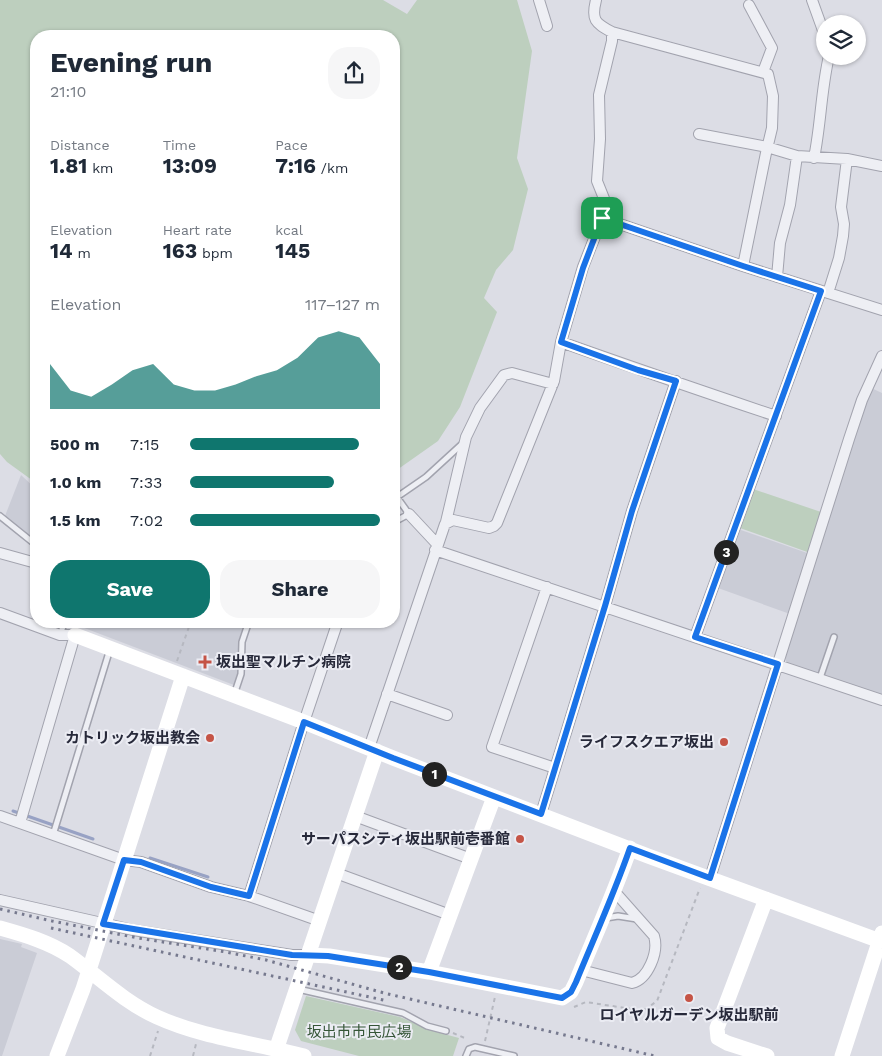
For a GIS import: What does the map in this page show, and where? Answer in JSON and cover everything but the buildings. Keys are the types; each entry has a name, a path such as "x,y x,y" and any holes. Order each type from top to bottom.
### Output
{"street":[{"path":"540,0 547,26"},
{"path":"596,0 594,16 596,23 612,32 768,74 773,96 772,128 743,266"},
{"path":"812,0 817,15"},
{"path":"749,5 772,48 763,72"},
{"path":"446,522 457,520 489,528 494,526 499,518 553,384 561,342 583,268 607,206 598,181 600,139 599,95 612,41 612,32"},
{"path":"814,158 820,130 826,65"},
{"path":"699,134 767,147 797,156 848,159 882,166"},
{"path":"777,277 780,243 790,205 797,156"},
{"path":"695,637 776,416 839,258 844,224 841,207 848,159"},
{"path":"602,218 743,266 882,310"},
{"path":"561,342 776,416"},
{"path":"705,882 778,664 862,400 882,356"},
{"path":"275,1053 355,816 387,694 446,522 465,442 480,408 504,375 512,373 553,384"},
{"path":"541,814 632,511 676,381"},
{"path":"409,514 436,547 547,587 882,700"},
{"path":"0,553 30,562"},
{"path":"547,587 492,747 555,768"},
{"path":"0,613 30,622"},
{"path":"49,628 179,671 234,695 630,848 705,882 881,937 878,964 842,1056"},
{"path":"249,896 336,628"},
{"path":"21,818 68,635"},
{"path":"58,1056 124,860 179,671"},
{"path":"387,694 447,715"},
{"path":"429,972 494,797"},
{"path":"0,816 21,818 55,829 124,860 141,862 211,887 249,896 320,921"},
{"path":"355,816 471,859"},
{"path":"0,900 103,924 292,955 328,956 429,972 562,998 571,992 581,970 615,892 630,848"},
{"path":"336,873 450,915"},
{"path":"581,970 632,983 644,976 656,951 654,936 615,892"},
{"path":"766,900 717,1028 717,1033 718,1038 727,1043 767,1056"},
{"path":"0,928 43,942 70,956 137,1006 158,1017 193,1030 275,1053 304,1056"}],"lane":[{"path":"400,492 426,478 465,442"},
{"path":"400,502 409,514 400,519"},
{"path":"0,516 30,539"},
{"path":"66,628 68,635"},
{"path":"234,695 241,674 242,642 247,628"},
{"path":"820,678 834,637"},
{"path":"55,829 110,648"},
{"path":"601,921 618,916 639,920"},
{"path":"297,989 403,1013 427,1026 446,1031"},
{"path":"466,1056 469,1049 475,1047 514,1056"},
{"path":"487,1056 495,1051"}],"path":[{"path":"179,671 189,628"},
{"path":"569,1009 586,1002 638,1010 646,1009 657,1000 705,882"},
{"path":"485,1041 495,994"},
{"path":"150,1056 158,1029"},
{"path":"446,1031 461,1035 467,1039"}],"shaded area":[{"path":"869,387 882,393 882,697 786,663 786,650"},
{"path":"21,475 30,483 30,537 5,516"},
{"path":"738,529 810,554 790,614 718,588"},
{"name":"坂出聖マルチン病院","path":"84,628 243,628 238,643 238,671 234,685"},
{"path":"0,939 22,944 21,947 37,953 2,1056 0,1056"}],"green space":[{"path":"0,0 383,0 407,14 417,0 517,0 532,51 517,158 528,189 513,250 496,270 484,298 497,312 460,407 438,441 400,468 400,30 30,30 30,479 7,462 0,454"},
{"path":"753,489 824,513 810,553 740,528"},
{"name":"坂出市市民広場","path":"306,996 400,1017 433,1031 459,1038 453,1056 359,1056 301,1041 295,1030"}],"waterway":[{"path":"13,811 93,839"},
{"path":"150,858 208,877"}],"railway":[{"path":"0,909 138,938 266,960 384,993 655,1056"},
{"path":"51,928 388,1001"}],"place":[{"name":"坂出聖マルチン病院","path":"205,662"},
{"name":"カトリック坂出教会","path":"210,738"},
{"name":"ライフスクエア坂出","path":"724,742"},
{"name":"サーパスシティ坂出駅前壱番館","path":"520,839"},
{"name":"ロイヤルガーデン坂出駅前","path":"689,998"}],"route":[{"path":"602,218 821,291 695,637 778,664 710,878 630,848 615,892 576,982 568,996 562,998 429,972 328,956 292,955 103,924 124,860 141,862 211,887 249,896 304,722 541,814 632,511 676,381 638,370 561,342 583,268 602,218"}]}
